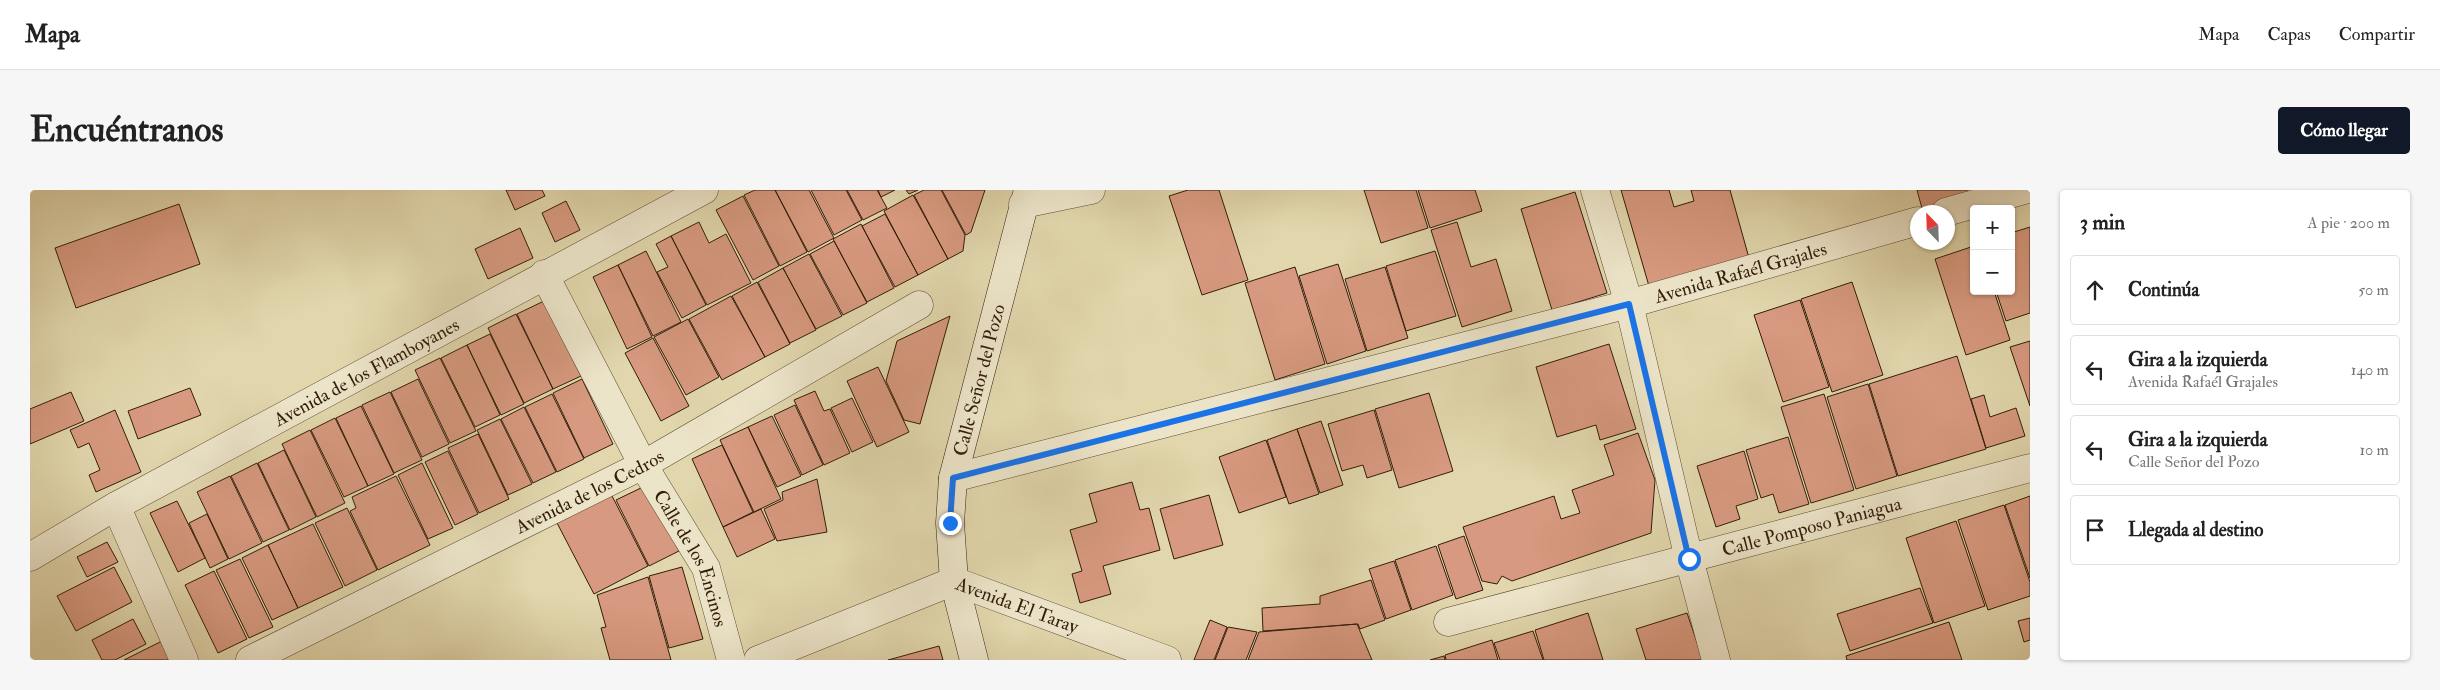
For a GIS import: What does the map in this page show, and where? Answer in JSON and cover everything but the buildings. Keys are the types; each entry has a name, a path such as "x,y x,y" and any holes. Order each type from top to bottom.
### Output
{"street":[{"name":"Avenida de los Flamboyanes","path":"30,557 116,506 544,274 704,190"},
{"path":"1026,197 1091,190"},
{"path":"1595,190 1629,304 1689,559 1716,660"},
{"path":"1955,209 2024,190"},
{"name":"Calle Señor del Pozo","path":"974,660 954,582 950,523 953,478 1026,197"},
{"name":"Avenida Rafaél Grajales","path":"953,478 1629,304 1910,223"},
{"name":"Calle de los Encinos","path":"544,274 643,465 706,568 731,660"},
{"name":"Avenida de los Cedros","path":"250,660 643,465 919,305"},
{"name":"Calle Pomposo Paniagua","path":"1448,622 2030,468"},
{"path":"116,506 184,660"},
{"name":"Avenida El Taray","path":"758,660 954,582 1167,660"}],"route":[{"path":"950,523 953,478 1629,304 1689,559"}]}
